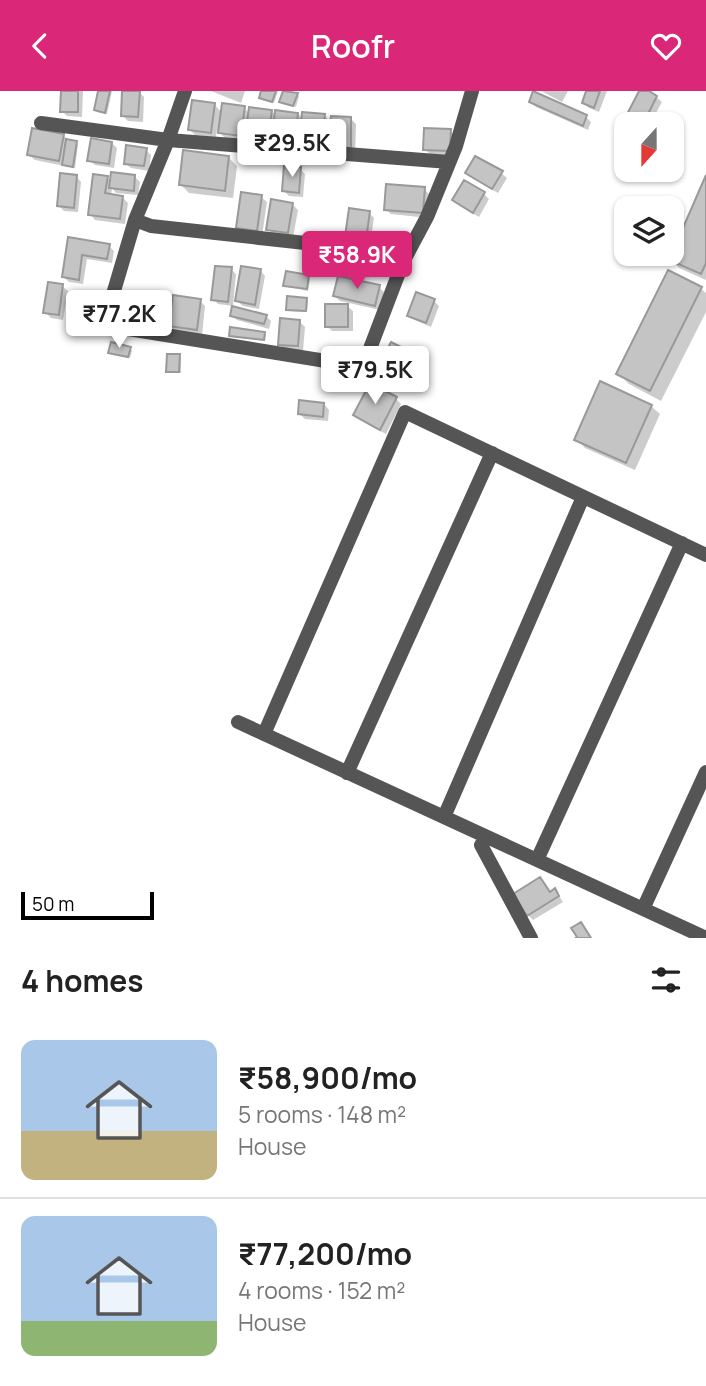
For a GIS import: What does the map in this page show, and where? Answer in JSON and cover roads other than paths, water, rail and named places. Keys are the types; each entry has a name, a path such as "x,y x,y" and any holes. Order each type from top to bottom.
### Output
{"street":[{"path":"185,91 135,220 111,301 116,327 363,367 403,262 427,217 450,162 472,91"},
{"path":"41,123 168,140 450,162"},
{"path":"135,220 151,226 377,251 403,262"},
{"path":"264,734 405,412 706,555"},
{"path":"347,773 492,453"},
{"path":"444,817 583,496"},
{"path":"537,860 682,543"},
{"path":"239,722 706,938"},
{"path":"643,909 706,772"},
{"path":"481,845 531,938"}]}
